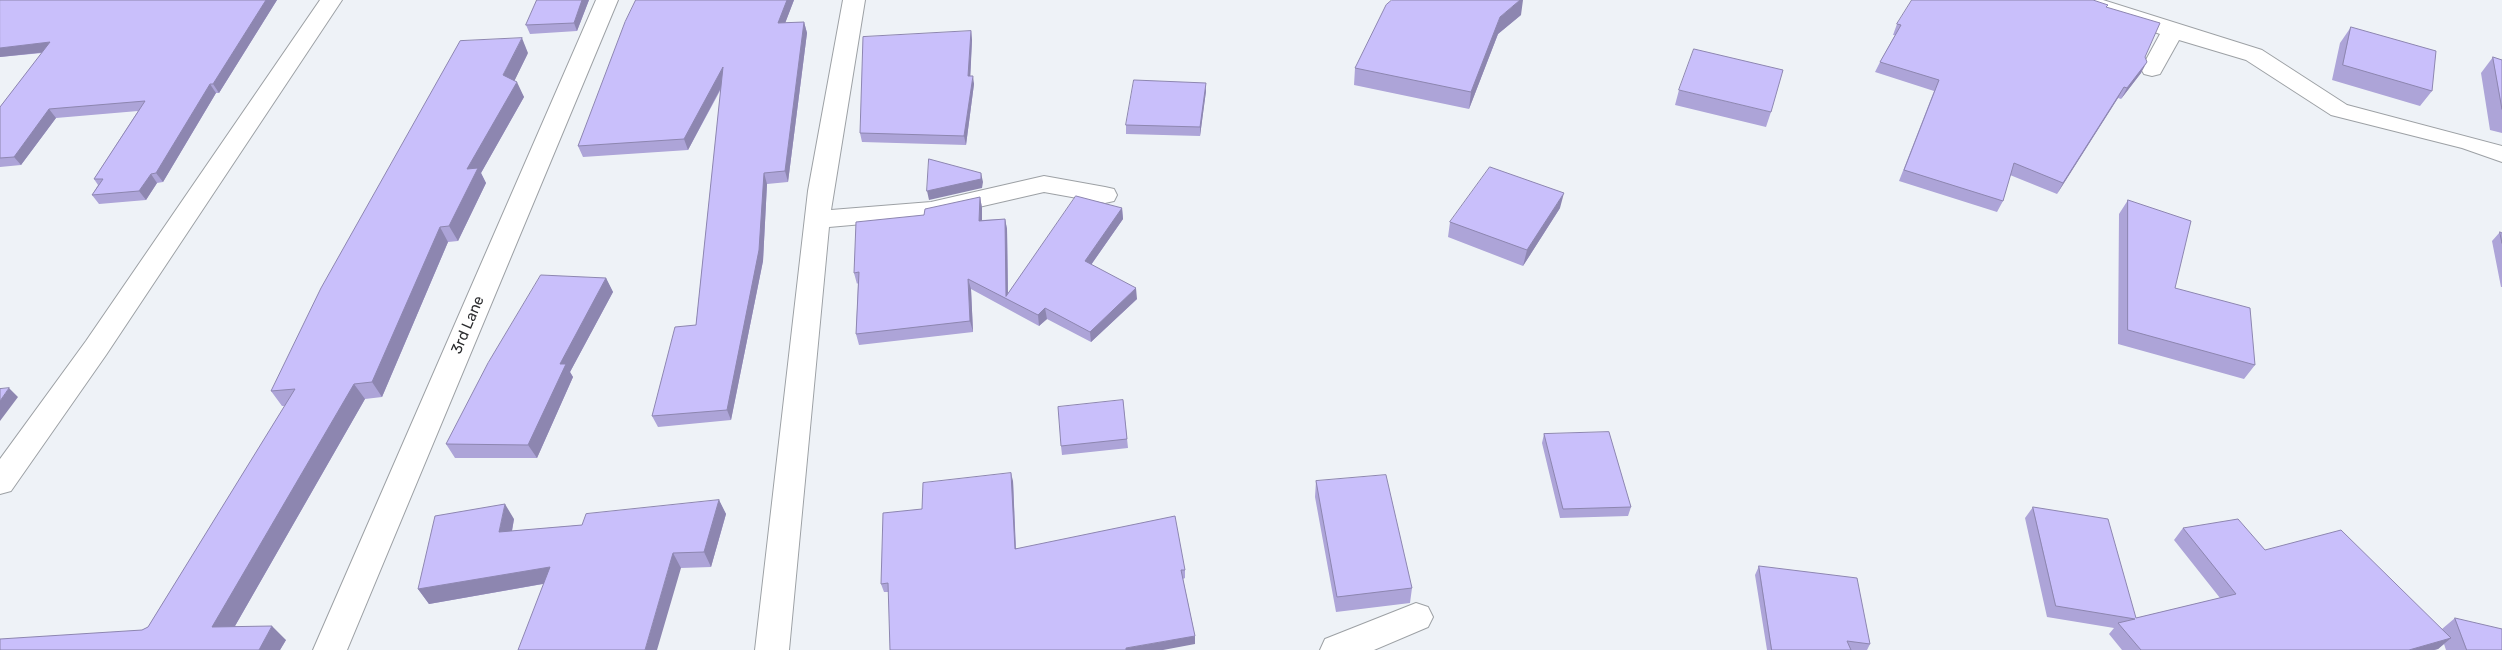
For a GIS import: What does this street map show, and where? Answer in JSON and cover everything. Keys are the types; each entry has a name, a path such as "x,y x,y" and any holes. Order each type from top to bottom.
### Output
{"street":[{"path":"0,482 96,348 331,0"},
{"name":"3rd Lane","path":"330,650 607,0"},
{"path":"772,650 817,220 854,0"},
{"path":"2082,0 2173,31 2254,55 2339,110 2470,143 2502,154"},
{"path":"2152,70 2173,31"},
{"path":"817,220 931,210 1044,184 1105,195"},
{"path":"1337,650 1416,616"}],"building":[{"path":"0,0 266,0 213,84 210,84 156,173 151,174 139,191 92,195 103,179 94,179 145,101 49,109 14,157 0,158 0,107 50,42 0,48"},
{"path":"537,0 582,0 574,23 526,25"},
{"path":"636,0 787,0 778,23 804,22 785,171 764,173 759,250 727,410 652,416 675,327 696,325 723,67 684,139 578,146 625,22"},
{"path":"1392,0 1520,0 1500,17 1471,92 1355,68 1386,5"},
{"path":"1912,0 2093,0 2108,5 2106,7 2160,23 2145,57 2147,62 2127,88 2124,87 2063,183 2014,163 2003,201 1904,170 1939,80 1880,62 1901,25 1897,24"},
{"path":"2351,27 2436,51 2432,91 2343,65"},
{"path":"971,31 968,76 973,76 964,136 860,133 863,37"},
{"path":"522,38 503,75 517,82 467,169 478,168 449,226 440,227 372,382 354,384 212,627 272,626 259,650 0,650 0,639 142,630 148,627 295,389 271,391 321,288 460,41"},
{"path":"1694,49 1783,70 1771,112 1679,90"},
{"path":"2493,57 2502,60 2502,109"},
{"path":"1134,80 1206,83 1200,127 1126,125"},
{"path":"929,159 981,173 981,179 927,191"},
{"path":"1490,167 1564,193 1527,250 1450,222"},
{"path":"1076,196 1122,208 1085,261 1136,288 1090,332 1045,308 1038,315 968,279 970,321 856,334 859,272 854,273 856,222 924,215 925,209 980,197 979,221 1005,219 1006,296"},
{"path":"2128,200 2191,221 2175,288 2250,308 2255,365 2128,330"},
{"path":"541,275 606,278 560,364 566,364 528,445 446,444 488,363"},
{"path":"9,388 0,401 0,389"},
{"path":"1123,400 1127,439 1061,446 1058,407"},
{"path":"1609,432 1631,507 1563,509 1544,434"},
{"path":"1011,473 1015,549 1175,516 1185,570 1181,570 1195,636 1126,648 1126,650 890,650 888,583 881,584 883,513 922,509 923,483"},
{"path":"1386,475 1412,588 1337,597 1316,481"},
{"path":"719,500 704,552 673,553 645,650 518,650 550,567 418,589 435,516 505,504 499,532 582,525 586,514"},
{"path":"2033,507 2108,519 2136,618 2236,594 2183,528 2238,519 2265,550 2341,530 2451,638 2409,650 2141,650 2118,623 2135,619 2056,606"},
{"path":"1759,566 1857,578 1870,644 1847,641 1851,650 1772,650"},
{"path":"2455,618 2502,629 2502,650 2467,650"}]}
